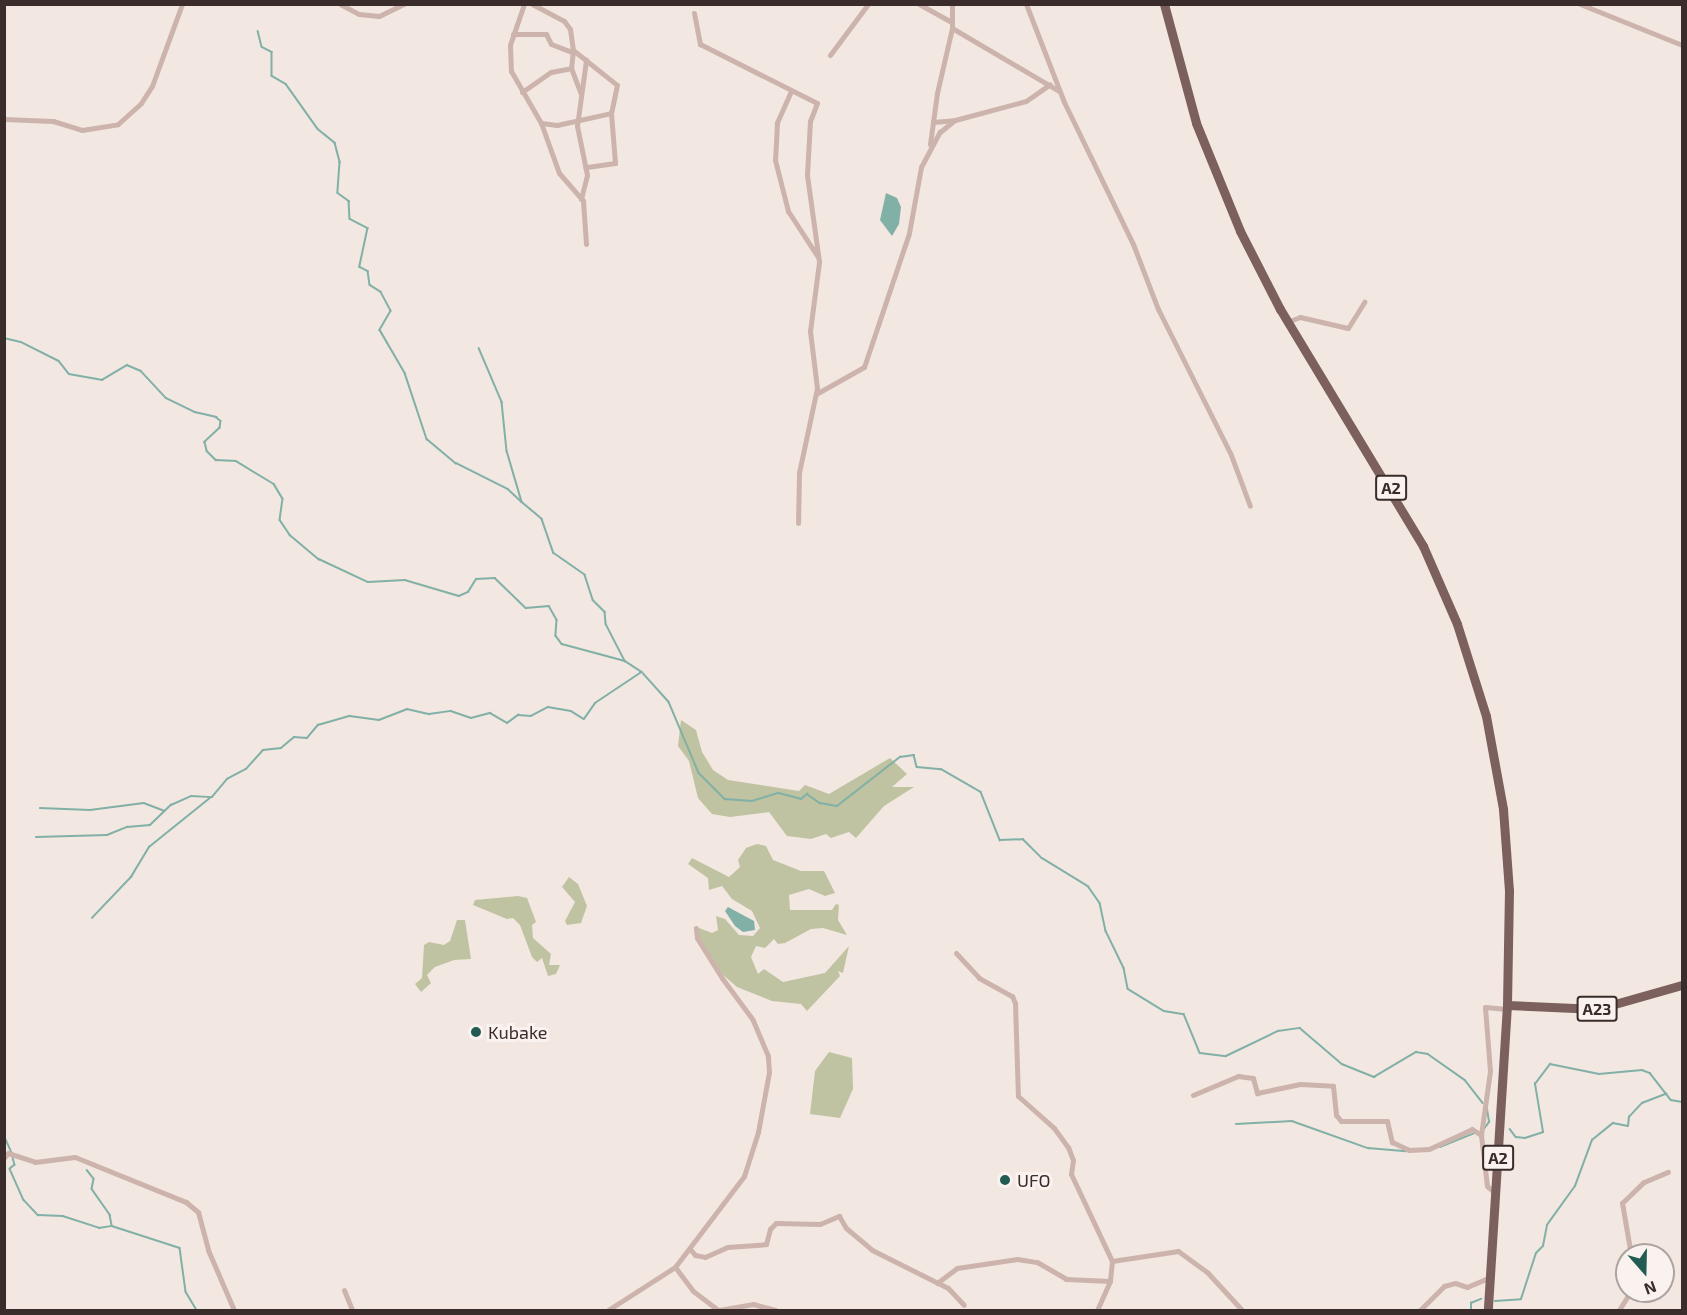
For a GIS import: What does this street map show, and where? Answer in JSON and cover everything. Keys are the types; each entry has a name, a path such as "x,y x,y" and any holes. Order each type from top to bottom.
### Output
{"main road":[{"name":"A2","path":"1164,4 1186,91 1213,168 1258,269 1287,322 1423,546 1473,669 1496,762 1506,838 1507,1007 1488,1311"},
{"name":"A23","path":"1507,1007 1597,1009 1683,986"}],"street":[{"path":"4,119 53,121 82,130 118,124 141,103 152,86 182,4"},
{"path":"340,4 359,14 379,16 404,4"},
{"path":"524,4 513,34 510,60 522,92 541,123 559,173 581,199 586,213 586,244"},
{"path":"532,4 564,21 570,28 573,51 571,68 580,92"},
{"path":"830,55 868,4"},
{"path":"919,4 950,21"},
{"path":"816,394 864,367 909,234 921,167 930,147 952,28 950,21 952,4"},
{"path":"1026,4 1059,91 1132,244 1158,309 1231,455 1250,506"},
{"path":"1581,4 1683,45"},
{"path":"694,13 700,44 817,103 810,121 807,175 818,257 810,331 816,394 799,473 798,523"},
{"path":"952,28 1059,91"},
{"path":"513,34 546,34 551,44 573,51 617,85 611,113 615,163 585,167"},
{"path":"581,199 587,180 578,121 586,60"},
{"path":"522,92 551,72 571,68"},
{"path":"933,122 955,120 1026,101 1050,84"},
{"path":"790,91 777,123 775,160 788,210 818,257"},
{"path":"541,123 548,126 611,113"},
{"path":"930,147 955,120"},
{"path":"1287,322 1300,317 1348,328 1364,302"},
{"path":"608,1311 675,1267 744,1176 758,1132 769,1064 753,1020 697,938 696,928"},
{"path":"956,953 979,978 1012,996 1018,1096 1054,1128 1068,1147 1073,1160 1071,1174 1112,1261 1110,1281 1096,1311"},
{"path":"1496,1193 1486,1186 1481,1135 1488,1100 1490,1071 1485,1007 1507,1007"},
{"path":"1193,1095 1238,1076 1253,1078 1257,1093 1300,1084 1333,1086 1336,1115 1341,1120 1387,1121 1392,1142 1398,1148 1429,1149 1472,1129 1481,1135"},
{"path":"4,1158 8,1153 35,1162 75,1157 186,1202 198,1212 208,1250 234,1311"},
{"path":"1629,1243 1622,1203 1644,1182 1668,1172"},
{"path":"690,1248 695,1255 705,1257 727,1246 766,1244 770,1229 776,1223 819,1224 839,1216 846,1228 872,1250 948,1288 964,1305"},
{"path":"1112,1261 1178,1251 1207,1272 1242,1311"},
{"path":"937,1283 957,1268 1017,1259 1037,1262 1066,1279 1110,1281"},
{"path":"675,1267 693,1291 718,1311 753,1304 775,1311"},
{"path":"1420,1311 1444,1286 1455,1283 1467,1287 1491,1277"},
{"path":"344,1290 352,1311"}],"green space":[{"path":"681,720 696,730 702,752 713,770 728,780 799,791 805,785 829,794 890,758 907,774 892,787 914,787 884,806 856,838 849,832 831,838 826,834 811,839 787,836 769,812 730,817 712,814 698,798 689,761 678,746"},
{"path":"757,844 766,846 773,860 801,871 824,871 835,893 825,896 809,889 789,895 790,910 832,910 836,904 839,905 838,920 847,935 823,928 811,929 785,943 778,944 774,939 765,948 756,946 751,957 758,974 764,969 783,982 825,973 849,946 843,973 838,971 840,976 807,1011 801,1004 772,1001 737,987 722,974 699,938 699,928 712,933 718,930 716,916 725,919 739,935 753,936 760,928 752,911 732,899 722,886 709,890 708,878 688,864 692,858 729,877 740,867 738,860 746,848"},
{"path":"569,877 578,884 587,906 581,923 567,925 565,921 575,902 562,887"},
{"path":"518,896 527,898 536,922 532,925 533,938 551,954 549,965 560,965 556,974 548,976 542,958 537,962 532,957 520,925 513,918 507,919 473,905 475,900"},
{"path":"457,920 465,920 471,959 454,960 435,967 427,975 431,983 421,992 415,984 422,978 424,945 429,942 444,945 450,941"},
{"path":"829,1052 852,1058 853,1089 840,1118 810,1114 815,1071"}],"water":[{"path":"886,193 897,198 901,207 899,224 892,236 880,220"},
{"path":"728,907 754,921 755,930 743,932 735,926 725,911"}],"waterway":[{"path":"258,31 262,47 272,52 272,76 286,84 318,129 335,143 340,162 338,193 349,201 350,219 368,228 360,267 368,271 370,285 381,292 391,311 380,330 405,373 427,439 456,463 508,489 522,502"},
{"path":"4,338 21,342 59,361 69,374 102,380 127,365 141,371 166,398 195,412 216,417 221,421 220,428 205,442 207,451 216,460 236,461 274,484 283,499 280,520 290,535 319,559 368,582 405,580 459,596 468,592 476,579 495,578 526,608 549,606 557,620 556,636 562,644 625,661 642,672 669,702 699,773 725,799 752,801 779,793 801,799 807,794 820,803 837,806 900,757 914,755 917,767 941,769 981,792 1000,840 1023,839 1042,858 1088,886 1100,903 1106,931 1124,968 1128,989 1164,1011 1184,1014 1200,1053 1226,1056 1278,1031 1300,1028 1342,1064 1374,1077 1416,1052 1428,1054 1465,1080 1483,1103"},
{"path":"479,348 502,402 507,451 522,502 542,519 554,553 585,575 593,600 605,612 606,624 625,661"},
{"path":"36,837 107,835 127,827 150,825 171,805 191,796 212,797 227,779 246,769 263,750 281,748 294,737 307,738 318,725 350,716 379,720 407,709 429,714 451,711 471,718 490,713 507,723 518,715 531,716 548,707 571,711 584,719 595,703 640,673"},
{"path":"92,918 131,877 149,847 210,798"},
{"path":"40,808 90,810 144,803 165,811"},
{"path":"1510,1129 1516,1137 1525,1138 1543,1132 1535,1084 1550,1064 1599,1074 1642,1070 1650,1073 1671,1100 1682,1102"},
{"path":"1495,1301 1521,1299 1536,1253 1543,1246 1547,1225 1575,1186 1592,1140 1613,1123 1628,1126 1629,1117 1642,1103 1666,1094"},
{"path":"1484,1129 1489,1122 1487,1109"},
{"path":"1236,1124 1292,1121 1368,1148 1406,1151"},
{"path":"1440,1147 1475,1133"},
{"path":"4,1135 12,1153"},
{"path":"13,1158 15,1165 10,1169 24,1200 38,1215 63,1216 99,1228 112,1226 180,1248 186,1292 197,1310"},
{"path":"87,1170 94,1179 92,1189 110,1215 112,1225"},
{"path":"1471,1310 1471,1303 1481,1299"}],"place":[{"name":"Kubake","path":"476,1032"},
{"name":"UFO","path":"1005,1180"}]}
